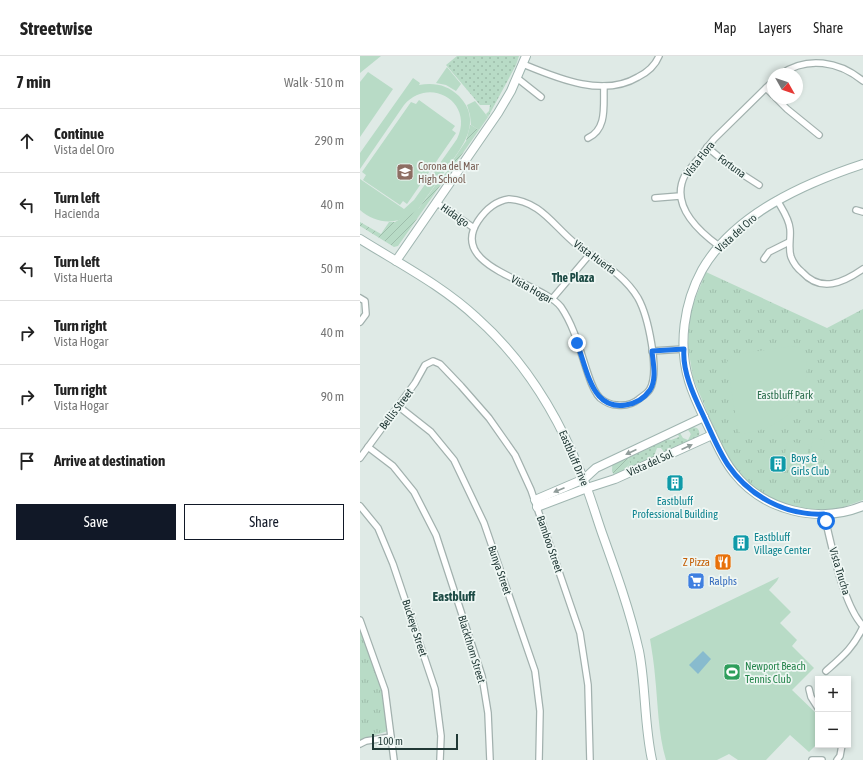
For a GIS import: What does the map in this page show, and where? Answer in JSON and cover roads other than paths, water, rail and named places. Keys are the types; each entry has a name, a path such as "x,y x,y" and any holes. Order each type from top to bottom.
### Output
{"street":[{"path":"396,261 504,103 517,78 524,60 563,80 588,85 604,86 619,85 632,81 646,73 659,56"},
{"path":"801,56 801,64"},
{"path":"791,68 801,64 820,62 829,63 847,70 863,81"},
{"path":"517,78 541,97"},
{"path":"588,138 595,134 601,125 604,86"},
{"name":"Vista Flora","path":"680,196 681,184 685,175 707,147 766,88"},
{"path":"782,104 819,135"},
{"name":"Fortuna","path":"707,147 731,167 759,185"},
{"name":"Vista del Oro","path":"863,164 816,180 777,200 746,222 719,246 703,269 690,298 685,320 684,349 689,380 712,435 728,465 752,491 783,508 805,513 824,514 846,512 863,506"},
{"path":"655,198 680,196 684,208 691,220 704,234 719,246"},
{"name":"Vista Huerta","path":"474,228 490,207 496,202 515,199 536,207 544,212 570,238 619,274 638,298 646,318 654,369 650,390"},
{"path":"777,200 789,223 791,257 797,267 808,278 827,284 840,282 863,269"},
{"name":"Hidalgo","path":"436,203 474,228"},
{"path":"856,210 863,212"},
{"name":"Vista Hogar","path":"474,228 472,241 476,252 483,261 492,268 543,292 560,305 570,322 593,388 600,398 611,404 624,406 636,401 650,390"},
{"name":"Eastbluff Drive","path":"360,239 443,291 477,318 516,359 557,420 584,479 635,632 642,669 646,726 652,760"},
{"path":"764,259 769,252 789,242"},
{"path":"552,299 590,254"},
{"path":"360,298 366,301 366,314 360,322"},
{"path":"652,351 684,349"},
{"name":"Bellis Street","path":"360,458 415,383 425,365 433,361"},
{"name":"Bamboo Street","path":"433,361 440,364 489,418 515,455 531,490 580,633 588,685 590,760"},
{"name":"Bunya Street","path":"398,406 431,432 454,460 484,523 535,671 540,711 539,760"},
{"name":"Vista del Sol","path":"536,504 584,479 596,468 704,417"},
{"name":"Vista del Sol","path":"536,504 615,479 712,435"},
{"name":"Blackthorn Street","path":"368,447 393,466 414,492 436,535 482,676 488,713 490,760"},
{"name":"Buckeye Street","path":"360,506 378,528 393,564 435,689 441,736 440,760"},
{"name":"Vista Trucha","path":"824,514 835,559 846,593 855,615 863,626"},
{"path":"360,620 385,690 394,760"},
{"path":"826,671 849,651 856,641 863,626"},
{"path":"809,689 811,697 815,703"},
{"path":"360,744 366,741 391,737"},
{"path":"837,760 840,756 841,748"},
{"path":"812,760 822,760"}],"water":[{"path":"703,651 711,659 698,674 689,665"}],"place":[{"name":"Corona del Mar High School","path":"405,172"},
{"name":"Boys & Girls Club","path":"778,464"},
{"name":"Eastbluff Professional Building","path":"675,483"},
{"name":"Eastbluff Village Center","path":"741,543"},
{"name":"Z Pizza","path":"723,562"},
{"name":"Ralphs","path":"696,581"},
{"name":"Newport Beach Tennis Club","path":"732,672"}],"district":[{"name":"The Plaza","path":"573,278"},
{"name":"Eastbluff","path":"454,596"}],"park label":[{"name":"Eastbluff Park","path":"785,395"}]}
